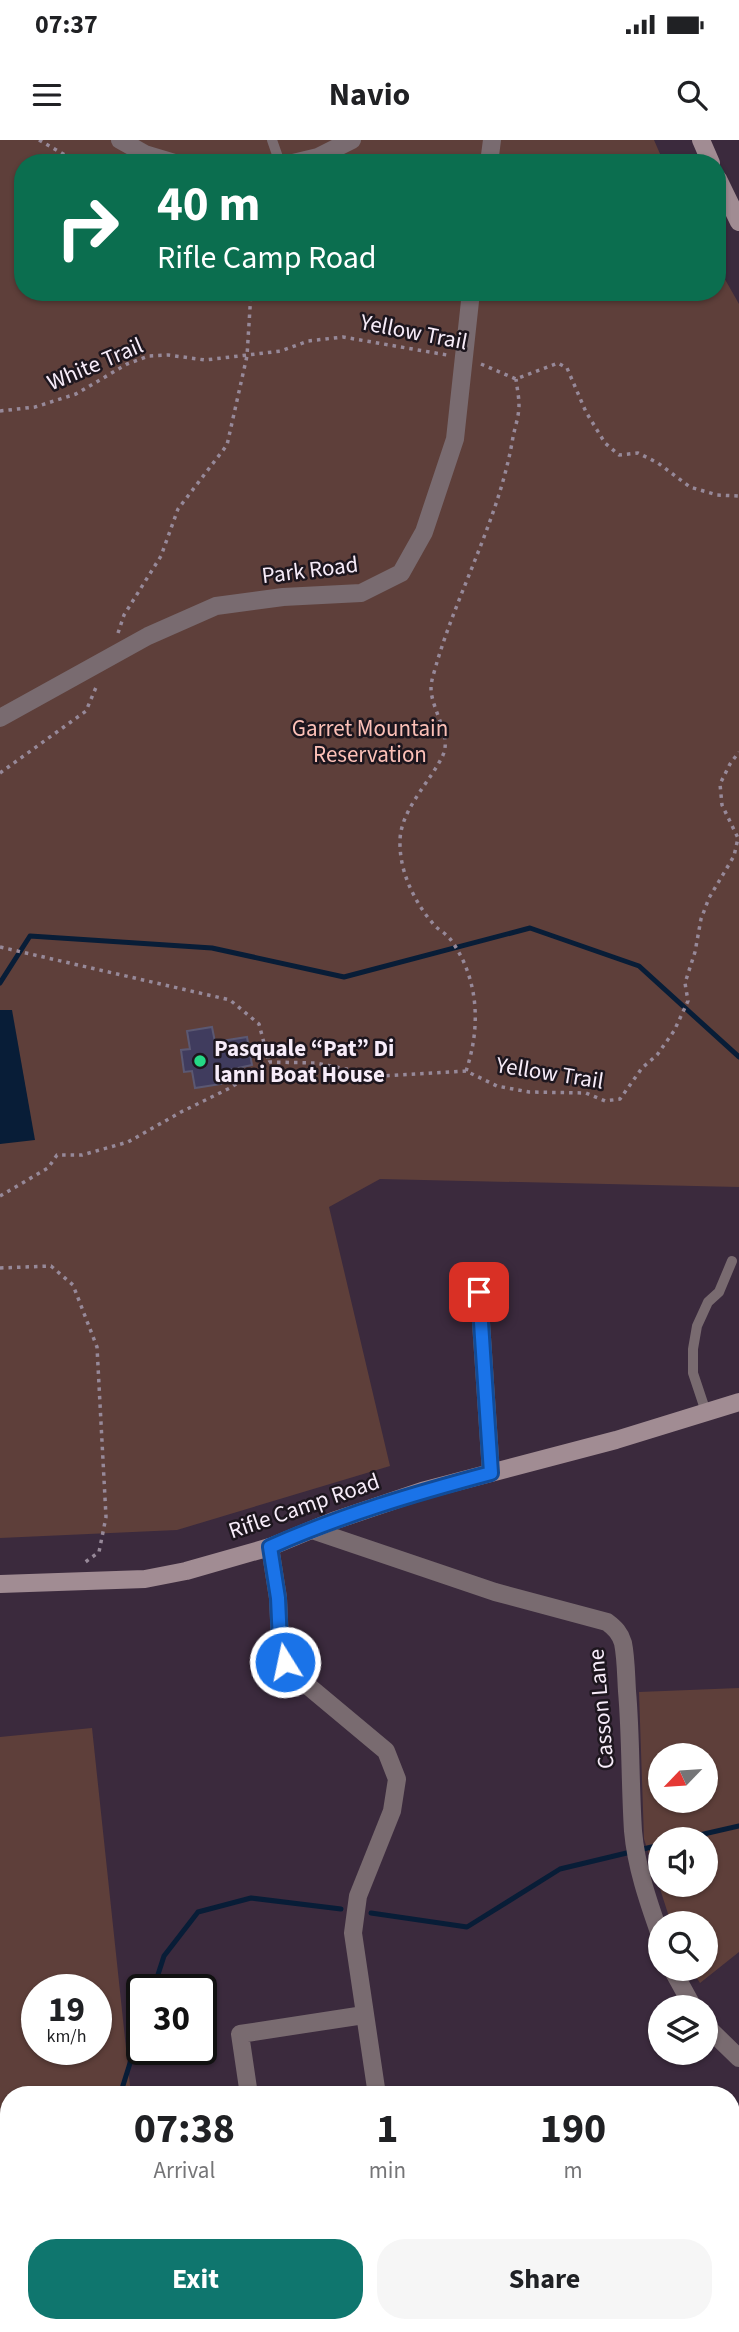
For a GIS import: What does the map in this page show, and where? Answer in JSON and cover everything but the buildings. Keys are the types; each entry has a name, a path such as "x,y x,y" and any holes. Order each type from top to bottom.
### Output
{"street":[{"path":"120,140 145,154"},
{"path":"326,154 352,140"},
{"path":"726,195 739,222"},
{"name":"Park Road","path":"0,718 111,654 216,607 283,597 362,593 401,573 424,532 455,439 470,301"},
{"path":"479,1292 491,1473"},
{"name":"Rifle Camp Road","path":"0,1584 145,1579 186,1571 270,1547 422,1491 616,1440 739,1402"},
{"name":"Casson Lane","path":"312,1530 495,1592 607,1622 617,1630 623,1641 626,1669 633,1831 636,1855 652,1911"},
{"path":"270,1547 278,1598 280,1642 285,1662 301,1680 386,1751 397,1779 392,1811 358,1896 353,1933 376,2086"},
{"path":"248,2086 240,2034 364,2015"},
{"path":"718,2036 738,2054"}],"lane":[{"path":"706,1412 693,1373 697,1326 708,1302 719,1292 732,1261"}],"path":[{"path":"39,140 63,154"},
{"path":"0,773 86,711 111,654 124,615 161,556 178,509 227,445 247,356 250,301"},
{"name":"Yellow Trail","path":"247,356 281,351 308,341 343,337 427,353 463,356 516,379"},
{"name":"White Trail","path":"0,411 35,407 76,394 127,364 149,356 168,355 205,360 247,356"},
{"path":"466,1071 476,1030 475,997 465,965 450,939 435,926 414,896 402,864 400,836 411,806 444,753 443,735 431,688 449,627 487,533 509,462 519,405 516,379 558,363 567,368 586,412 605,443 619,455 638,453 658,463 691,487 717,495 739,496"},
{"name":"Yellow Trail","path":"269,1062 314,1063 383,1076 466,1071 498,1086 529,1092 586,1093 605,1101 620,1099 674,1031 688,1001 685,983 695,952 701,919 709,898 734,856 738,838 722,805 720,784 739,752"},
{"path":"0,947 230,1000 259,1024 269,1062 230,1088 128,1142 82,1155 57,1155 48,1168 0,1196"},
{"path":"0,1268 51,1266 73,1285 97,1347 106,1517 99,1552 78,1568"}],"green space":[{"name":"Garret Mountain Reservation","path":"0,140 654,140 660,154 14,154 14,301 726,301 726,281 739,304 739,1187 380,1179 329,1207 390,1466 177,1530 0,1538"},
{"path":"739,1688 739,1952 718,1969 718,1911 667,1911 663,1897 718,1897 718,1827 648,1827 648,1851 644,1839 639,1692"},
{"path":"92,1728 130,2086 0,2086 0,1737"}],"water":[{"path":"0,1010 12,1010 35,1140 0,1144"}],"waterway":[{"path":"0,983 30,936 212,948 344,977 530,928 639,966 739,1057"},
{"path":"718,1831 739,1826"},
{"path":"371,1913 467,1927 560,1869 648,1848"},
{"path":"158,1974 164,1956 198,1912 251,1898 341,1909"},
{"path":"123,2086 129,2065"}],"place":[{"name":"Pasquale “Pat” Di lanni Boat House","path":"200,1061"}],"route":[{"path":"285,1662 280,1642 278,1598 270,1547 333,1521 422,1491 491,1473 479,1292"}]}
